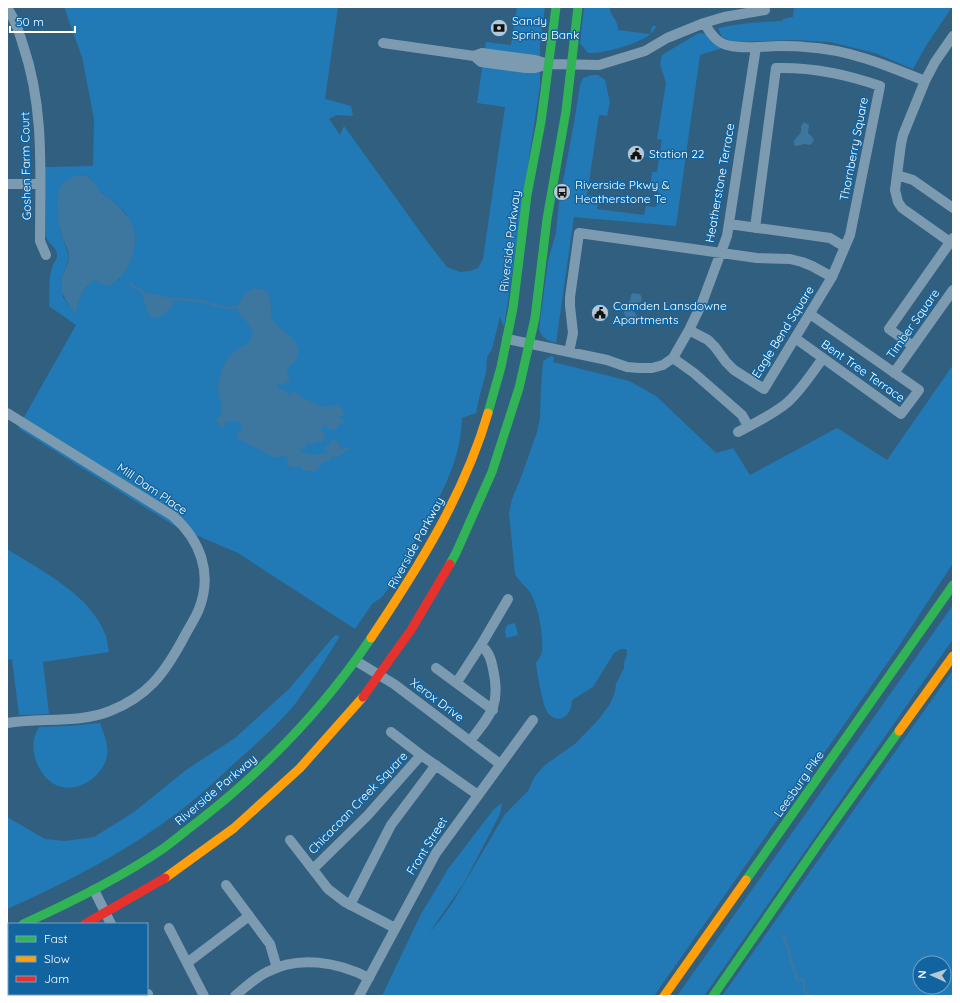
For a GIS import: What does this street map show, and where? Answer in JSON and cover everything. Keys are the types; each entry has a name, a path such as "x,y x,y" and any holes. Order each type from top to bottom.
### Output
{"main road":[{"name":"Riverside Parkway","path":"25,923 94,890 165,847 230,796 285,745 328,697 356,661 405,588 467,473 492,401 507,339 519,270 527,195 542,122 556,7"},
{"path":"87,923 106,914 157,883 203,852 261,805 293,775 325,743 380,675 426,605 452,560 496,462 519,388 530,344 542,266 546,220 566,111 578,7"},
{"name":"Leesburg Pike","path":"664,996 953,585"},
{"path":"713,996 953,656"}],"street":[{"name":"Goshen Farm Court","path":"7,8 20,35 34,80 38,103 40,128 40,242 46,255"},
{"path":"383,43 474,56 482,53 536,60 549,64 599,66 645,51 667,38 704,23 724,17 766,10"},
{"path":"704,23 715,39 722,44 731,46 756,47 806,47 831,50 856,55 879,62 925,82"},
{"path":"913,346 889,329 952,240 902,208 898,202 895,195 901,144 925,82 935,62 953,37"},
{"name":"Heatherstone Terrace","path":"673,358 702,303 727,236 756,47"},
{"name":"Thornberry Square","path":"755,228 776,68 809,69 833,72 880,86 851,228 845,247"},
{"path":"897,175 913,180 953,208"},
{"path":"7,184 40,184"},
{"path":"729,224 830,238 845,247"},
{"path":"569,352 573,333 570,297 579,233 757,258 790,259 807,264 832,277"},
{"name":"Eagle Bend Square","path":"689,330 708,340 734,370 764,390 832,277 845,247"},
{"name":"Timber Square","path":"894,373 953,290"},
{"name":"Bent Tree Terrace","path":"795,338 902,414 918,390 810,314"},
{"path":"507,339 607,360 627,367 652,368 663,365 673,358 694,373 742,415 748,426"},
{"path":"738,432 776,411 788,402 823,358"},
{"name":"Mill Dam Place","path":"7,413 173,516 182,524 195,542 201,556 204,569 204,583 198,610 171,662 162,675 138,697 123,706 92,716 7,722"},
{"path":"457,682 481,645 508,598"},
{"path":"470,741 493,710 496,697 496,683 490,655 481,645"},
{"name":"Xerox Drive","path":"356,661 380,675 500,764"},
{"path":"436,668 493,710"},
{"name":"Front Street","path":"359,996 436,853 500,764 534,720"},
{"name":"Chicacoan Creek Square","path":"391,732 421,756 478,795"},
{"name":"Chicacoan Creek Square","path":"312,869 367,816 421,756"},
{"path":"350,905 391,825 436,765"},
{"name":"Chicacoan Creek Square","path":"290,840 328,889 350,905 395,928"},
{"path":"226,885 270,944 277,968"},
{"path":"94,890 110,923"},
{"path":"187,963 249,916"},
{"path":"169,928 204,996"},
{"path":"235,996 266,972 292,964 330,964 351,970 368,978"}],"shaded area":[{"path":"64,7 338,7 325,99 351,106 353,116 336,115 329,119 340,135 344,126 447,267 460,272 470,271 478,268 483,259 505,107 477,103 486,42 511,45 517,7 545,7 540,45 540,85 504,327 500,317 492,349 487,357 486,373 476,413 462,418 458,450 448,480 393,582 382,597 372,604 355,629 238,553 175,526 18,428 76,325 49,306 50,275 57,255 56,251 45,235 45,167 93,166 94,119 82,57","holes":["84,175 88,176 99,190 125,212 128,218 120,278 110,285 102,284 98,280 94,279 82,293 75,313 63,297 61,282 69,257 60,230 58,196 72,178"]},
{"path":"584,7 610,7 611,14 617,23 618,30 650,34 652,27 656,26 653,32 646,37 637,42 615,49 588,53 580,43"},
{"path":"794,7 952,7 927,44 913,69 875,53 830,42 796,40 734,42 722,37 718,28 758,22 782,21 783,19 793,17"},
{"path":"699,33 709,34 722,48 700,55 676,226 574,217 556,343 547,340 543,337 539,329 548,261 556,233 559,203 580,85 583,78 598,75 605,80 610,102 607,116 599,115 587,195 597,197 597,209 644,215 646,206 656,207 659,192 650,190 652,172 657,172 662,140 657,139 666,83 660,64 662,55"},
{"path":"804,122 809,125 808,133 814,141 810,145 794,145 794,141 800,133 801,126"},
{"path":"84,175 87,176 101,192 126,215 132,225 135,240 133,255 126,270 116,281 108,286 94,280 82,293 75,314 64,296 61,287 61,281 68,264 69,257 59,224 57,201 58,193 66,180"},
{"path":"254,288 266,290 270,300 272,319 297,344 298,355 287,369 289,381 282,385 278,384 279,389 284,389 288,395 294,391 305,399 324,407 338,404 345,413 343,416 340,416 340,418 346,422 339,424 336,429 328,430 326,424 320,431 323,431 326,435 323,441 316,442 314,444 309,443 306,445 305,449 300,450 303,453 312,455 329,453 324,448 330,441 334,440 339,442 340,449 354,446 342,455 335,457 332,456 331,459 323,463 315,472 301,470 303,465 292,467 288,465 287,457 281,456 275,458 239,439 237,436 238,432 241,431 242,427 238,421 225,422 225,427 220,428 216,421 222,410 218,389 223,367 230,355 247,344 252,335 252,330 246,321 240,316 237,309 243,295"},
{"path":"144,292 171,298 173,299 173,306 164,315 153,318 147,311 142,296"},
{"path":"633,293 640,294 642,298 641,302 633,305 633,310 637,318 636,322 632,324 626,318 624,313 624,305 630,301"},
{"path":"551,356 554,357 553,362 629,381 656,396 716,453 733,448 750,475 837,428 887,460 953,365 953,563 895,652 654,996 382,996 420,916 448,869 494,809 502,803 500,814 464,883 429,933 455,899 505,814 528,791 535,776 545,765 576,743 599,719 610,704 615,692 616,684 624,668 627,654 626,649 621,649 614,653 593,687 572,700 571,708 567,715 558,719 552,717 546,710 542,697 536,663 542,652 540,620 532,596 515,574 509,513 512,499 537,432 540,418 543,361"},
{"path":"7,549 50,575 77,596 99,621 106,636 109,652 43,662 49,714 19,715 12,659 7,660"},
{"path":"953,605 953,639 704,996 677,996"},
{"path":"515,623 518,635 506,638 505,631 507,625"},
{"path":"335,635 340,636 313,679 295,704 267,734 195,799 160,826 96,865 75,877 7,909 7,817 45,839 65,841 94,837 134,812 186,770 235,738 289,689"},
{"path":"953,670 953,996 722,996"},
{"path":"100,723 107,747 107,755 105,763 94,777 79,786 71,788 62,787 49,780 40,770 35,758 33,745 35,734 39,727"}],"waterway":[{"path":"130,284 146,294"},
{"path":"170,299 195,300 227,308 237,307"},
{"path":"783,935 793,969 796,972 796,979 804,980 804,990 809,996"}],"traffic: fast":[{"path":"488,413 501,367 513,308 527,195 541,122 556,7"},
{"path":"450,564 492,472 519,388 535,318 547,219 566,111 578,7"},
{"path":"746,880 953,585"},
{"path":"25,923 95,889 147,859 200,820 248,779 293,736 334,689 371,638"},
{"path":"713,996 821,840 899,731"}],"traffic: slow":[{"path":"371,638 406,585 453,502 478,443 488,413"},
{"path":"899,731 953,656"},
{"path":"165,878 234,828 300,768 363,697"},
{"path":"664,996 746,880"}],"traffic: jam":[{"path":"363,697 411,630 450,564"},
{"path":"87,923 165,878"}],"place":[{"name":"Sandy Spring Bank","path":"499,28"},
{"name":"Station 22","path":"636,154"},
{"name":"Riverside Pkwy & Heatherstone Te","path":"562,192"},
{"name":"Camden Lansdowne Apartments","path":"600,313"}]}
